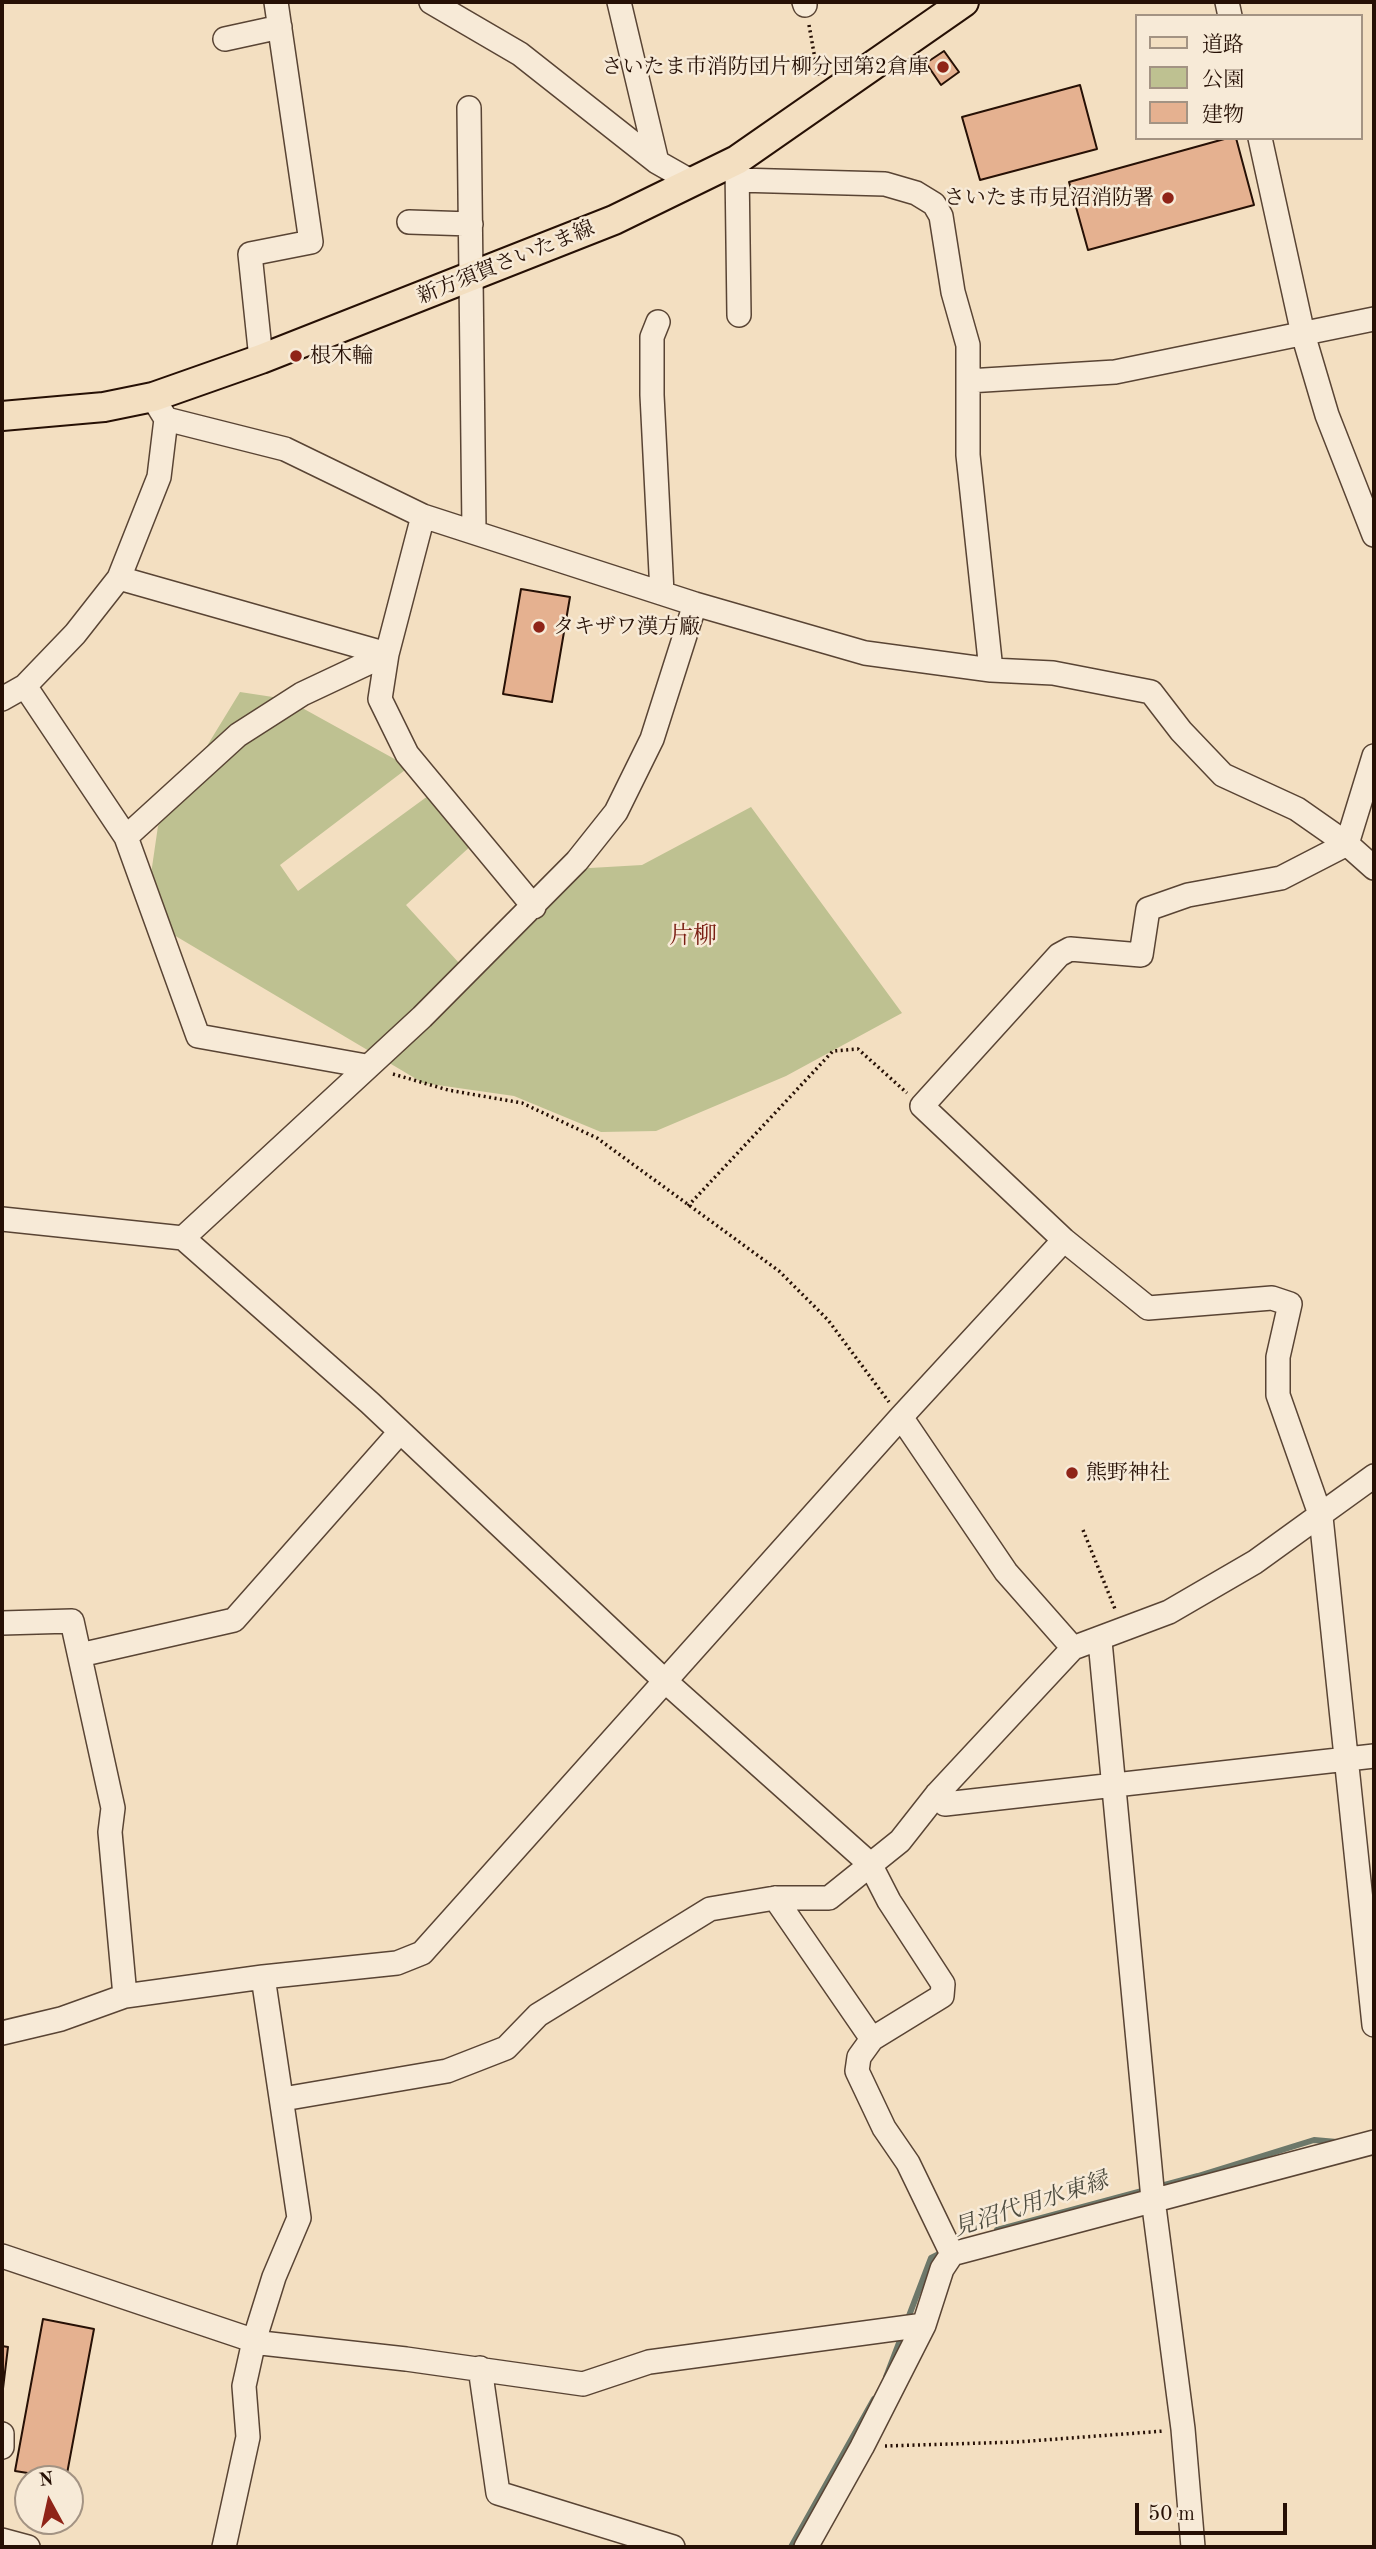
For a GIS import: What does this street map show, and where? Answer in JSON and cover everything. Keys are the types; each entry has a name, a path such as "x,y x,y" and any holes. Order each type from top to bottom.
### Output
{"main road":[{"name":"新方須賀さいたま線","path":"2,416 104,407 160,408 261,359 614,220 694,183 737,170 823,103 964,2"}],"street":[{"path":"261,359 250,254 311,242 276,2"},
{"path":"431,2 520,54 657,162 694,183"},
{"path":"619,2 657,162"},
{"path":"225,39 280,27"},
{"path":"469,108 474,530"},
{"path":"1260,140 1303,334 1327,415 1364,483 1374,535"},
{"path":"739,315 737,170 885,184 916,193 934,204 941,216 953,292 968,345 968,455 991,670"},
{"path":"409,222 471,224"},
{"path":"968,381 1115,372 1374,319"},
{"path":"658,321 652,337 652,395 662,593"},
{"path":"2,699 25,686 75,634 120,578 159,477 160,408 285,449 423,516 474,530 695,604 865,653 991,670 1053,673 1151,692 1181,731 1223,775 1297,808 1347,844 1374,868"},
{"path":"423,516 387,654 380,699 407,754 534,907"},
{"path":"120,578 387,654"},
{"path":"183,1238 422,1017 578,861 616,812 652,739 695,604"},
{"path":"126,837 238,735 302,694 387,654"},
{"path":"25,686 126,837 198,1036 366,1066"},
{"path":"1374,756 1347,844 1281,878 1188,895 1148,909 1141,956 1070,949 1059,955 922,1106 1064,1240 1148,1308 1272,1298 1290,1304 1278,1357 1278,1395 1321,1517 1374,2025"},
{"path":"2,1219 183,1238 400,1432 665,1681 870,1864 889,1901 943,1984 942,1996 872,2039 859,2057 857,2071 884,2128 908,2163 952,2254"},
{"path":"2,2033 61,2019 125,1996 263,1977 397,1963 422,1953 901,1417 1064,1240"},
{"path":"901,1417 1006,1572 1073,1648"},
{"path":"80,1655 234,1620 400,1432"},
{"path":"284,2099 447,2071 506,2048 538,2015 710,1909 775,1898 829,1898 900,1841 937,1794 1073,1648 1100,1641 1169,1612 1255,1562 1321,1517 1374,1476"},
{"path":"2,1623 72,1621 113,1808 110,1832 125,1996"},
{"path":"1100,1641 1153,2199 1183,2429 1193,2547"},
{"path":"937,1794 945,1804 1113,1783 1374,1756"},
{"path":"775,1898 872,2039"},
{"path":"224,2547 248,2437 244,2386 254,2341 274,2277 299,2218 284,2099 263,1977"},
{"path":"806,2547 862,2447 924,2325 942,2269 952,2254 1374,2142"},
{"path":"2,2256 254,2341 480,2368 583,2384 649,2362 924,2325"},
{"path":"480,2368 498,2493 673,2547"},
{"path":"2,2434 2,2447"},
{"path":"2,2540 28,2547"}],"path":[{"path":"804,4 823,103"},
{"path":"688,1206 833,1051 858,1049 922,1106"},
{"path":"366,1066 448,1090 522,1103 597,1138 779,1270 828,1320 901,1417"},
{"path":"1083,1530 1124,1630"},
{"path":"862,2447 1017,2441 1183,2429"}],"green space":[{"path":"240,692 286,699 409,767 280,865 298,891 432,793 473,844 406,905 470,975 579,865 590,868 642,865 751,807 902,1013 786,1076 656,1131 601,1132 514,1096 423,1083 152,922 150,881 158,826"}],"building":[{"name":"さいたま市消防団片柳分団第2倉庫","path":"944,51 959,72 941,85 926,63"},
{"path":"1080,85 1097,149 980,180 962,117"},
{"path":"1221,140 1237,140 1254,205 1088,250 1069,182"},
{"path":"521,589 570,597 552,702 503,694"},
{"path":"43,2319 94,2329 69,2465 16,2465"},
{"path":"2,2346 8,2347 2,2397"}],"waterway":[{"name":"見沼代用水東縁","path":"997,2230 1198,2176 1314,2140 1337,2142"},
{"name":"見沼代用水東縁","path":"907,2321 931,2258 945,2251"},
{"name":"見沼代用水東縁","path":"886,2377 902,2335"},
{"name":"見沼代用水東縁","path":"791,2547 874,2399"}],"place":[{"name":"さいたま市消防団片柳分団第2倉庫","path":"943,67"},
{"name":"さいたま市見沼消防署","path":"1168,198"},
{"name":"根木輪","path":"296,356"},
{"name":"タキザワ漢方廠","path":"539,627"},
{"name":"熊野神社","path":"1072,1473"}],"district":[{"name":"片柳","path":"693,937"}]}
